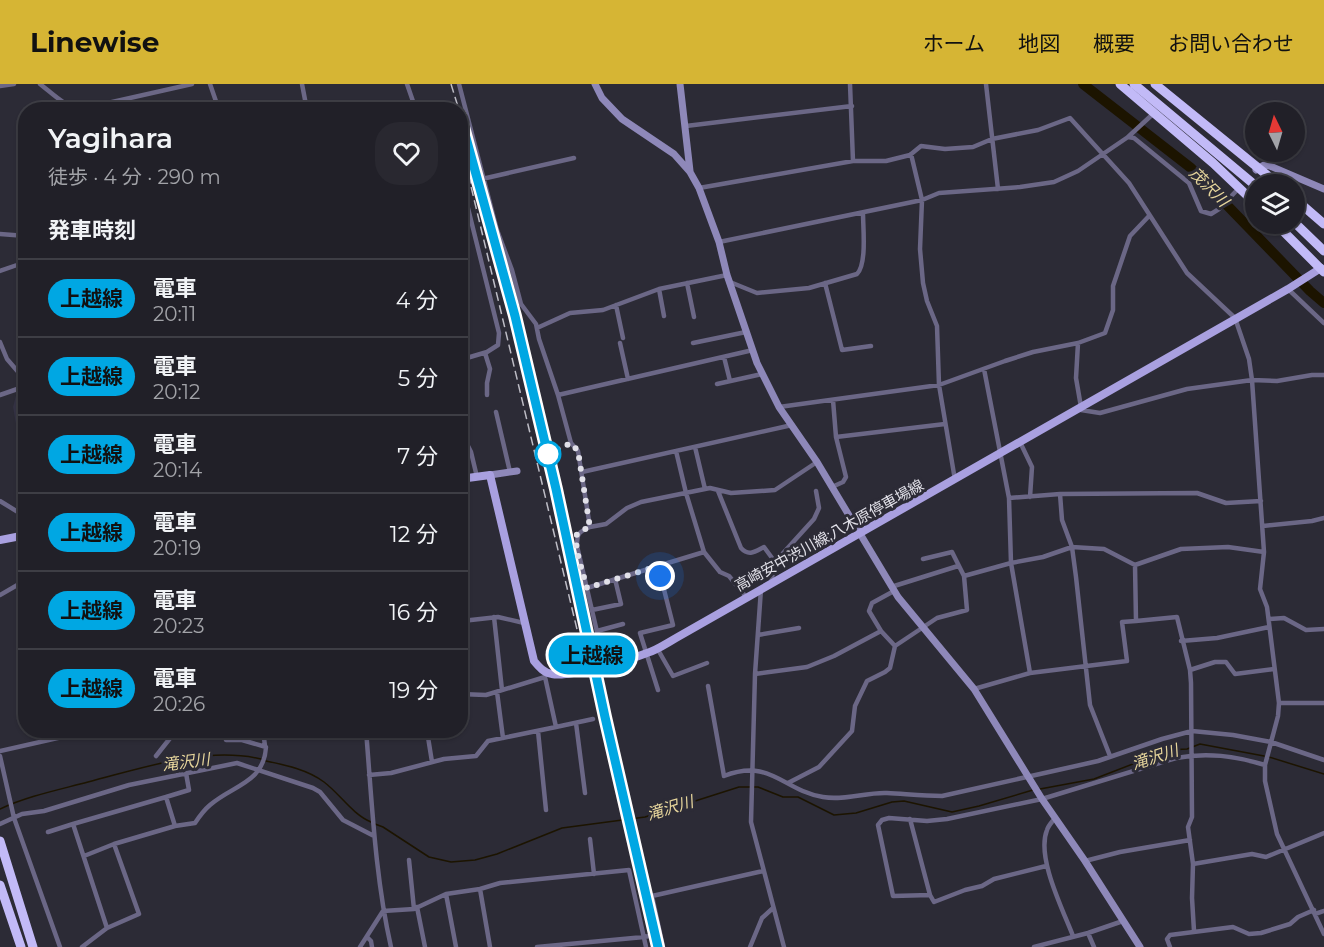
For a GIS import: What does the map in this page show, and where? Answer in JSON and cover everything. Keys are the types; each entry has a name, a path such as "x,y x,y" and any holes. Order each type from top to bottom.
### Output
{"highway":[{"path":"1120,84 1213,162 1245,194"},
{"path":"1134,84 1245,177"},
{"path":"1143,84 1197,136"},
{"path":"1155,84 1264,174"},
{"path":"1305,208 1324,224"},
{"path":"1305,233 1322,249"},
{"path":"1286,234 1323,269"},
{"path":"0,841 33,947"},
{"path":"0,885 21,947"}],"main road":[{"name":"高崎安中渋川線;八木原停車場線","path":"546,675 560,675 605,666 657,648 1323,269"},
{"path":"468,478 490,475 534,661 546,675"},
{"path":"0,540 18,537"}],"street":[{"path":"0,86 14,84"},
{"path":"40,84 63,102"},
{"path":"112,102 192,84"},
{"path":"210,84 216,102"},
{"path":"302,84 305,102"},
{"path":"407,84 413,102"},
{"path":"459,84 464,102"},
{"path":"595,84 602,98 622,119 675,154 690,172 699,188 719,242 753,351 779,407 817,462 893,589 921,627 974,689 1042,799 1140,947"},
{"path":"680,84 690,172"},
{"path":"850,84 853,161"},
{"path":"986,84 998,189"},
{"path":"686,126 852,106"},
{"path":"719,242 922,200 939,193 1054,182 1078,171 1128,137 1154,112"},
{"path":"468,117 497,230 512,270 521,304 536,324 571,443 578,451 590,528"},
{"path":"699,188 853,161 886,161 911,154 921,146 945,149 973,147 993,139 1038,130 1070,118 1130,183 1187,273 1235,318 1249,359 1263,526 1264,552 1260,589 1267,607 1279,703 1266,763 1265,782 1277,834 1324,934"},
{"path":"1128,137 1134,138 1189,183 1201,211 1211,214 1239,188"},
{"path":"911,154 922,200 920,249 923,283 937,326 939,385 955,480"},
{"path":"468,183 574,158"},
{"path":"1257,169 1264,165 1270,166 1324,189"},
{"path":"468,211 499,333 498,345 468,357"},
{"path":"537,328 570,313 603,310 659,289 687,284 729,278 757,293 809,288 857,274 861,270 863,213"},
{"path":"779,407 939,385 1033,352 1078,343 1105,333 1113,310 1113,286 1130,236 1149,216"},
{"path":"0,234 18,236"},
{"path":"0,271 18,264"},
{"path":"825,283 842,350 871,346"},
{"path":"687,284 694,317"},
{"path":"1291,287 1324,323"},
{"path":"659,289 664,316"},
{"path":"616,305 628,379"},
{"path":"693,343 746,332"},
{"path":"0,342 7,360 18,372"},
{"path":"1078,343 1076,378 1081,410 1088,412 1100,413 1187,389 1252,380 1277,381 1324,375"},
{"path":"558,395 753,351"},
{"path":"485,352 490,369 487,383 488,395"},
{"path":"724,357 730,381"},
{"path":"984,369 1009,498 1011,563 1030,673"},
{"path":"717,384 762,374"},
{"path":"0,395 18,389"},
{"path":"832,400 836,437 846,477 843,482 832,487"},
{"path":"490,475 514,471 496,412"},
{"path":"836,437 945,424"},
{"path":"582,472 792,425"},
{"path":"1020,442 1032,467 1030,497"},
{"path":"468,446 477,477"},
{"path":"695,447 705,489"},
{"path":"676,451 686,494 704,552 720,572 729,576 746,597"},
{"path":"605,666 577,546 579,531 606,524 627,508 641,502 710,488 718,491 749,493 775,489 817,462"},
{"path":"718,491 741,548 751,554 764,547 775,562"},
{"path":"771,583 775,562 814,519 819,508 816,491"},
{"path":"1009,498 1060,494 1197,493 1226,502 1261,501"},
{"path":"1060,494 1062,520 1072,547 1090,705 1110,756"},
{"path":"0,501 18,512"},
{"path":"1263,526 1324,518"},
{"path":"964,576 1043,557 1072,547 1104,549 1135,565 1181,549 1228,548 1264,552"},
{"path":"587,588 704,552"},
{"path":"788,783 819,767 852,730 855,706 867,681 890,668 895,646 937,618 967,610 964,576 952,552 923,559"},
{"path":"1135,565 1136,621"},
{"path":"658,566 673,625 640,633 658,690"},
{"path":"895,646 881,631 869,611 872,603 893,589 958,566"},
{"path":"592,610 621,604 615,579"},
{"path":"0,596 18,584"},
{"path":"761,589 751,822 784,947"},
{"path":"468,620 494,617 524,622"},
{"path":"494,617 503,738"},
{"path":"974,689 1030,673 1127,661 1122,622 1177,618 1190,670 1192,817 1188,827 1193,864 1194,931"},
{"path":"1269,619 1284,618 1306,630 1324,629"},
{"path":"597,631 623,624"},
{"path":"1182,641 1216,638 1269,627"},
{"path":"758,635 799,628"},
{"path":"756,674 807,667 834,656 881,631"},
{"path":"657,648 675,676 707,663"},
{"path":"1190,670 1215,662 1226,662 1235,674 1274,669"},
{"path":"468,695 500,691 546,675 556,728"},
{"path":"708,686 724,776 753,769 767,772 823,797 886,793 920,797 942,796 1098,761 1192,731 1233,735 1324,760"},
{"path":"1279,703 1324,703"},
{"path":"369,775 392,773 432,762 476,756 485,742 593,719"},
{"path":"576,723 585,793"},
{"path":"538,731 546,810"},
{"path":"0,751 58,738"},
{"path":"156,756 171,738"},
{"path":"226,738 226,740 242,740 265,746"},
{"path":"84,856 114,844 175,826 195,823 208,806 250,780 261,768 265,754 264,738"},
{"path":"367,738 374,836 391,947"},
{"path":"428,738 432,762"},
{"path":"930,895 893,896 878,825 882,820 889,818 947,819 1042,799 1190,754 1221,755 1266,763"},
{"path":"0,756 14,818 60,947"},
{"path":"0,824 22,814 44,811 129,785 237,763 261,768 313,788 320,792 343,820 374,836"},
{"path":"48,832 189,790 186,772"},
{"path":"0,793 6,788"},
{"path":"166,797 175,826"},
{"path":"1055,818 1047,829 1045,837 1046,866 1073,936"},
{"path":"910,819 930,895 934,902 982,886 994,879 1046,866"},
{"path":"73,824 107,927"},
{"path":"1193,864 1252,854 1266,857 1324,833"},
{"path":"590,838 594,874"},
{"path":"1085,861 1120,852 1190,840"},
{"path":"81,947 107,927 139,914 114,844"},
{"path":"409,860 425,947"},
{"path":"384,911 416,908 446,894 480,889 500,883 629,870 646,947"},
{"path":"663,947 652,896 763,871"},
{"path":"480,889 490,947"},
{"path":"446,894 456,947"},
{"path":"750,947 762,918 773,908"},
{"path":"360,947 384,911"},
{"path":"1170,947 1167,939 1170,935 1233,927 1249,934 1261,933 1290,924 1298,917 1324,911"},
{"path":"1034,947 1123,921"},
{"path":"1088,933 1094,947"},
{"path":"537,947 660,934"},
{"path":"367,937 372,947"}],"shaded area":[{"path":"18,392 18,435 13,407"}],"waterway":[{"name":"茂沢川","path":"1083,84 1191,168 1324,303"},
{"name":"滝沢川","path":"1040,789 1094,779 1169,750 1187,749 1200,744 1264,756"},
{"name":"滝沢川","path":"0,809 21,800 174,760 218,755 261,759"},
{"name":"滝沢川","path":"1269,757 1324,774"},
{"name":"滝沢川","path":"266,761 296,768 318,778 358,814 371,822"},
{"name":"滝沢川","path":"375,824 429,857 451,862 475,860 497,854 562,828 645,817 739,787 758,787 783,797 798,797 834,815 856,813 892,802 904,801 952,812 1033,790"}],"railway":[{"path":"451,84 457,102"},
{"path":"468,145 515,316 556,489 658,947"},
{"path":"468,174 586,667"}],"train":[{"name":"上越線","path":"468,145 515,316 556,489 658,947"}],"route":[{"path":"548,454 571,443 578,451 590,528 579,531 577,546 587,588 658,566 660,576"}]}
